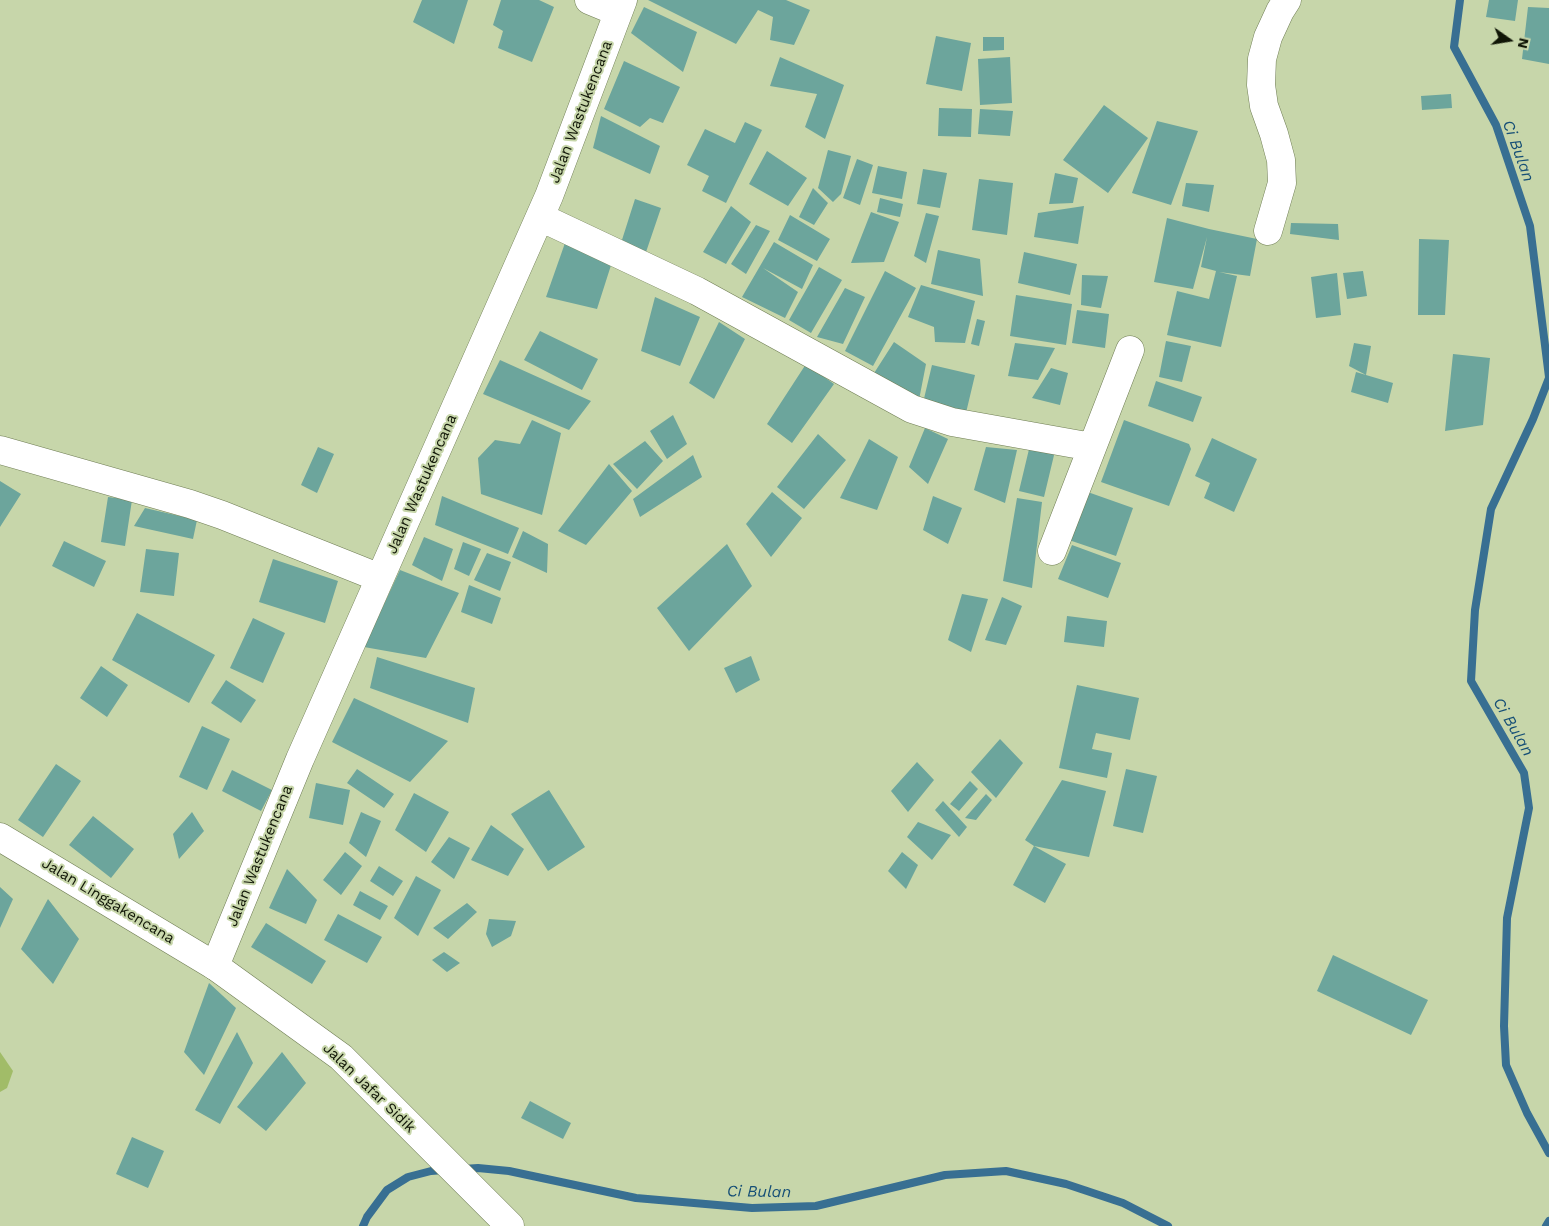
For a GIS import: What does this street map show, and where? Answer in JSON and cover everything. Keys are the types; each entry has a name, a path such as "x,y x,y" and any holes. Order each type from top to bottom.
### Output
{"street":[{"path":"588,0 620,6"},
{"path":"1268,231 1282,183 1281,160 1264,106 1261,85 1262,59 1268,37 1287,0"},
{"name":"Jalan Wastukencana","path":"215,966 300,760 540,218 620,6"},
{"path":"540,218 697,291 912,410 952,422 1092,448"},
{"path":"1052,551 1130,350"},
{"path":"0,450 190,504 380,578"},
{"name":"Jalan Linggakencana","path":"0,836 215,966"},
{"name":"Jalan Jafar Sidik","path":"215,966 341,1057 510,1226"}],"green space":[{"path":"0,1052 13,1071 7,1088 0,1092"}],"building":[{"path":"422,0 468,0 454,44 413,22"},
{"path":"501,0 539,0 554,7 532,62 498,48 503,31 493,25"},
{"path":"648,0 786,0 810,10 794,45 770,40 773,17 758,10 736,44"},
{"path":"1489,0 1518,0 1515,21 1486,17"},
{"path":"644,7 697,32 683,72 631,33"},
{"path":"1528,7 1549,8 1549,64 1522,59"},
{"path":"936,36 971,43 962,91 926,84"},
{"path":"983,37 1004,37 1004,50 983,51"},
{"path":"780,57 844,85 825,139 805,127 817,94 770,86"},
{"path":"1010,57 1012,103 980,105 978,59"},
{"path":"624,61 680,87 663,123 650,118 640,127 604,109"},
{"path":"1451,94 1452,108 1422,110 1421,96"},
{"path":"1104,105 1148,138 1108,193 1063,160"},
{"path":"939,108 972,109 971,137 938,136"},
{"path":"980,109 1013,111 1010,136 978,134"},
{"path":"601,116 660,146 650,174 593,148"},
{"path":"1157,121 1198,131 1171,205 1132,193"},
{"path":"745,122 762,130 726,203 702,191 709,176 687,165 705,129 735,143"},
{"path":"828,150 851,156 841,194 833,202 818,188"},
{"path":"767,151 807,178 788,206 749,184"},
{"path":"857,159 873,165 860,205 843,198"},
{"path":"878,166 907,172 902,199 872,193"},
{"path":"923,169 947,173 940,208 917,204"},
{"path":"1055,173 1078,178 1073,203 1049,204"},
{"path":"979,179 1013,183 1007,235 972,230"},
{"path":"1186,183 1214,185 1209,212 1182,206"},
{"path":"813,188 828,203 814,225 799,217"},
{"path":"880,198 903,204 900,217 877,212"},
{"path":"635,199 661,208 645,255 621,243"},
{"path":"731,206 751,222 726,264 703,252"},
{"path":"1084,206 1078,244 1034,237 1038,213"},
{"path":"871,212 899,222 884,262 851,263"},
{"path":"926,213 939,216 926,263 914,256"},
{"path":"790,215 830,239 817,261 778,240"},
{"path":"1167,218 1257,239 1250,276 1219,272 1237,276 1221,347 1167,335 1177,291 1209,299 1216,271 1201,267 1207,237 1193,289 1154,282"},
{"path":"1291,223 1338,224 1339,240 1290,234"},
{"path":"756,225 770,231 746,274 731,264"},
{"path":"1419,239 1449,240 1445,315 1418,315"},
{"path":"774,242 813,265 802,289 763,268 798,292 785,318 742,297"},
{"path":"565,243 613,259 597,309 546,297"},
{"path":"938,250 980,259 983,296 931,284"},
{"path":"1024,252 1077,264 1070,295 1018,283"},
{"path":"819,267 842,280 811,333 789,320"},
{"path":"885,271 916,288 873,366 845,351"},
{"path":"1363,271 1367,296 1347,299 1343,273"},
{"path":"1337,273 1341,315 1316,318 1311,277"},
{"path":"1082,275 1108,276 1101,308 1081,305"},
{"path":"921,285 975,301 965,343 935,342 934,327 908,317"},
{"path":"845,288 865,297 843,344 817,337"},
{"path":"1016,295 1072,304 1066,345 1010,336"},
{"path":"655,297 700,317 680,366 641,351"},
{"path":"1077,310 1109,314 1105,348 1072,343"},
{"path":"977,319 985,321 979,346 971,344"},
{"path":"719,322 745,339 714,399 689,383"},
{"path":"540,331 598,359 582,390 524,360"},
{"path":"1166,341 1191,346 1182,382 1159,377"},
{"path":"894,342 926,364 918,405 869,381"},
{"path":"1015,343 1055,348 1038,380 1008,376"},
{"path":"1354,343 1371,346 1366,375 1349,366"},
{"path":"1453,354 1490,358 1483,425 1445,431"},
{"path":"500,360 591,401 569,430 483,394"},
{"path":"806,364 834,384 792,443 767,424"},
{"path":"932,365 975,375 965,417 922,407"},
{"path":"1051,368 1068,373 1060,405 1032,398"},
{"path":"1356,372 1393,383 1388,403 1351,392"},
{"path":"1156,381 1202,397 1193,422 1148,406"},
{"path":"673,415 687,444 667,459 650,431"},
{"path":"532,420 561,433 542,515 481,494 478,458 495,440 520,444"},
{"path":"1124,420 1189,444 1191,449 1169,506 1101,482"},
{"path":"925,428 948,439 928,484 909,467"},
{"path":"818,434 846,460 804,509 777,487"},
{"path":"1212,438 1257,459 1234,512 1204,498 1210,483 1195,476"},
{"path":"869,439 898,457 877,510 840,498"},
{"path":"645,441 663,461 637,489 613,464"},
{"path":"1030,445 1055,451 1044,497 1019,491"},
{"path":"318,447 334,454 317,493 301,485"},
{"path":"986,447 1017,450 1005,503 974,490"},
{"path":"693,455 702,477 640,517 633,499"},
{"path":"609,464 632,491 586,545 558,531"},
{"path":"0,481 21,494 0,527"},
{"path":"1082,490 1133,508 1116,556 1066,539"},
{"path":"772,492 802,518 771,557 746,524"},
{"path":"442,496 519,528 508,554 435,525"},
{"path":"933,496 962,508 948,544 923,530"},
{"path":"108,497 132,500 125,546 101,542"},
{"path":"1017,498 1042,502 1032,588 1003,581"},
{"path":"145,508 197,520 193,539 134,526"},
{"path":"523,531 548,544 547,573 512,557"},
{"path":"424,537 453,549 442,581 412,565"},
{"path":"64,541 106,561 94,587 52,566"},
{"path":"463,542 481,549 469,576 454,569"},
{"path":"727,544 752,586 689,651 657,608"},
{"path":"1072,545 1121,563 1108,598 1058,579"},
{"path":"146,549 179,553 174,596 140,592"},
{"path":"487,553 511,562 500,591 474,580"},
{"path":"273,559 338,581 325,623 259,602"},
{"path":"400,570 459,593 426,658 364,647"},
{"path":"469,585 501,598 492,624 461,612"},
{"path":"962,594 988,599 971,652 948,640"},
{"path":"1002,597 1022,606 1006,645 985,640"},
{"path":"137,613 215,655 189,703 112,660"},
{"path":"1067,616 1107,621 1104,647 1064,642"},
{"path":"253,618 285,633 263,683 230,668"},
{"path":"751,656 760,680 736,693 724,668"},
{"path":"377,657 475,688 468,723 370,688"},
{"path":"101,666 128,685 107,717 80,698"},
{"path":"226,680 256,700 241,723 211,703"},
{"path":"1077,685 1139,698 1130,740 1096,733 1092,749 1112,753 1107,778 1059,768"},
{"path":"354,698 448,741 410,782 332,742"},
{"path":"202,726 230,739 207,790 179,777"},
{"path":"1000,739 1023,763 996,798 971,772"},
{"path":"917,762 934,780 908,812 891,791"},
{"path":"56,764 81,781 43,837 18,820"},
{"path":"357,769 394,794 384,808 347,783"},
{"path":"1126,769 1157,776 1143,833 1113,826"},
{"path":"232,770 272,790 261,811 222,791"},
{"path":"1062,780 1106,791 1089,857 1034,846 1025,840"},
{"path":"970,781 978,789 959,811 950,804"},
{"path":"316,783 350,790 343,825 309,818"},
{"path":"549,790 585,847 548,871 511,814"},
{"path":"414,793 449,812 426,852 395,830"},
{"path":"986,794 992,800 976,820 965,818"},
{"path":"943,801 967,827 959,837 935,810"},
{"path":"192,812 204,831 179,859 173,834"},
{"path":"361,812 381,821 366,857 349,843"},
{"path":"93,816 134,849 111,878 69,845"},
{"path":"918,822 951,835 932,860 907,837"},
{"path":"491,825 524,849 508,876 471,860"},
{"path":"449,837 470,848 454,879 431,862"},
{"path":"1034,846 1066,864 1045,903 1013,885"},
{"path":"345,852 362,866 341,895 323,880"},
{"path":"902,852 918,865 906,889 888,871"},
{"path":"379,866 403,881 393,896 370,881"},
{"path":"287,869 317,900 306,924 269,908"},
{"path":"416,876 441,890 418,936 394,918"},
{"path":"0,887 13,899 0,928"},
{"path":"360,891 388,906 380,920 353,905"},
{"path":"48,899 79,939 53,984 21,949"},
{"path":"467,903 477,912 448,939 433,928"},
{"path":"338,914 382,937 367,963 324,940"},
{"path":"489,919 516,921 511,936 492,947 486,934"},
{"path":"266,923 326,961 312,984 251,947"},
{"path":"444,952 460,963 447,972 432,960"},
{"path":"1333,955 1428,1000 1411,1035 1317,991"},
{"path":"209,983 236,1008 204,1075 184,1052"},
{"path":"237,1032 253,1063 220,1124 195,1110"},
{"path":"282,1052 306,1083 266,1131 237,1107"},
{"path":"530,1101 571,1123 563,1139 521,1118"},
{"path":"132,1137 164,1151 148,1188 116,1174"}],"waterway":[{"name":"Ci Bulan","path":"1460,0 1454,47 1496,125 1530,226 1549,377"},
{"name":"Ci Bulan","path":"1549,378 1533,419 1491,509 1475,610 1471,681 1524,773 1529,808 1507,918 1504,1026 1506,1065 1527,1113 1549,1153"},
{"name":"Ci Bulan","path":"463,1169 478,1168 509,1171 636,1198 752,1208 816,1206 945,1175 1006,1171 1066,1184 1123,1203 1168,1226"},
{"name":"Ci Bulan","path":"363,1226 367,1217 387,1190 408,1177 444,1170"},
{"name":"Ci Bulan","path":"1546,1226 1549,1221"}]}
